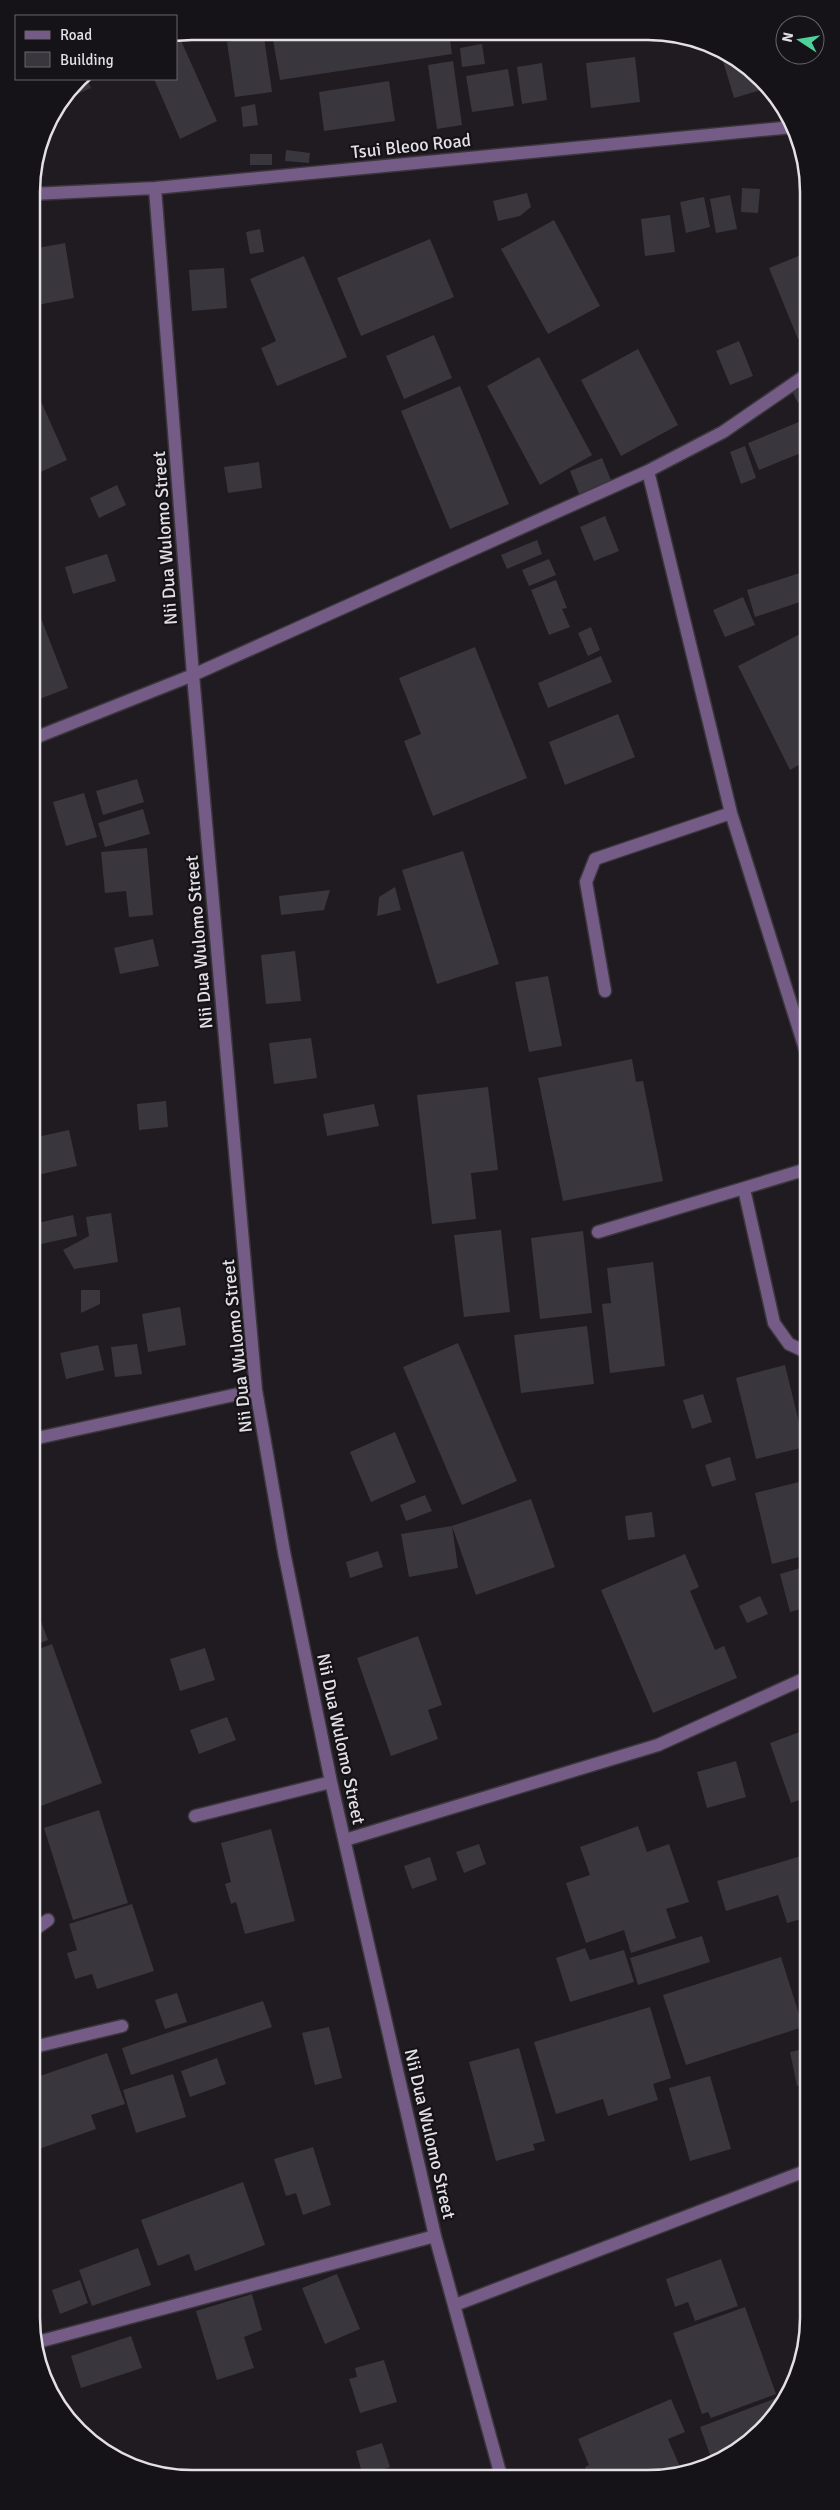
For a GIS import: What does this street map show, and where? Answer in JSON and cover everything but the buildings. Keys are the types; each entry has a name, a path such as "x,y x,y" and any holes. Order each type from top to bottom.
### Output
{"street":[{"name":"Tsui Bleoo Road","path":"40,194 155,188 785,128"},
{"name":"Nii Dua Wulomo Street","path":"155,188 192,675 256,1390 284,1552 331,1782 435,2236 499,2470"},
{"path":"40,736 192,675 648,471 723,432 800,379"},
{"path":"648,471 731,813 800,1033"},
{"path":"605,991 586,882 595,859 731,813"},
{"path":"598,1232 800,1171"},
{"path":"744,1189 774,1323 789,1344 800,1348"},
{"path":"40,1437 256,1390"},
{"path":"345,1840 658,1745 800,1681"},
{"path":"195,1816 331,1782"},
{"path":"40,1926 48,1920"},
{"path":"40,2046 122,2026"},
{"path":"455,2305 800,2173"},
{"path":"42,2341 435,2236"}]}
